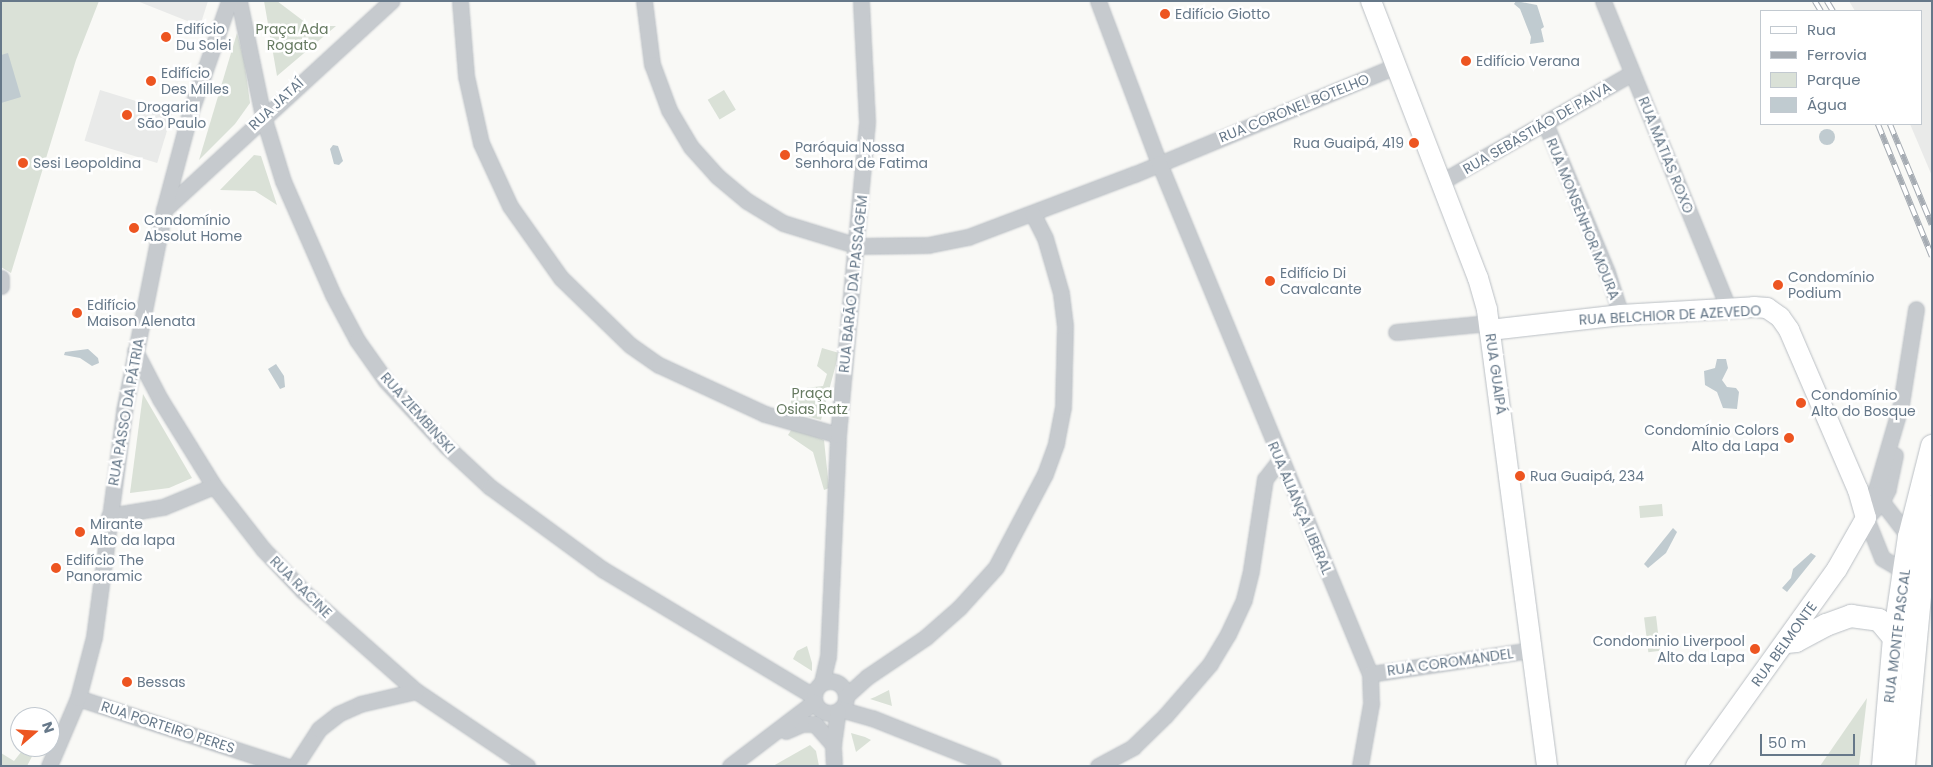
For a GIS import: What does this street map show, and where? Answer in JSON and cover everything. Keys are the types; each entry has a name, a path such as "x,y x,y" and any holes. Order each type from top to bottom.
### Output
{"main road":[{"path":"1917,537 1932,446"},
{"path":"1917,537 1932,507"},
{"name":"RUA MONTE PASCAL","path":"1883,766 1894,638 1904,571 1917,537"},
{"name":"RUA MONTE PASCAL","path":"1904,766 1917,537"},
{"path":"1787,642 1851,616 1879,620 1894,638"}],"street":[{"name":"RUA PASSO DA PÁTRIA","path":"49,766 78,698 94,637 109,516 135,351 164,210 198,89 229,1"},
{"name":"RUA ZIEMBINSKI","path":"239,1 263,116 283,181 333,296 357,340 386,381 415,414 490,487 602,569 786,677 831,695 872,718 993,766"},
{"name":"RUA JATAÍ","path":"164,210 263,116 391,1"},
{"path":"460,1 466,76 481,143 510,206 561,278 595,314 659,365 765,414 838,435"},
{"path":"644,1 652,64 670,110 704,162 748,201 783,223 858,246 912,246 968,237 1033,214 1045,238 1061,293 1065,326 1063,407 1056,443 1045,474 996,567 959,608 926,637 867,677 831,695 730,766"},
{"name":"RUA BARÃO DA PASSAGEM","path":"834,766 828,657 838,435 858,246 867,121 861,1"},
{"name":"RUA ALIANÇA LIBERAL","path":"1098,1 1142,121 1280,460 1370,674 1371,704 1360,766"},
{"name":"RUA GUAIPÁ","path":"1371,1 1478,278 1489,327 1547,766"},
{"name":"RUA MATIAS ROXO","path":"1603,1 1728,308"},
{"name":"RUA CORONEL BOTELHO","path":"1033,214 1396,66"},
{"name":"RUA SEBASTIÃO DE PAIVA","path":"1441,182 1632,73"},
{"name":"RUA MONSENHOR MOURA","path":"1545,123 1606,272 1621,315"},
{"path":"1,278 1,286"},
{"name":"RUA BELCHIOR DE AZEVEDO","path":"1489,327 1621,315 1728,308 1767,308 1780,317 1872,495 1866,518"},
{"path":"1916,308 1901,404 1891,436 1896,454 1872,495 1917,537"},
{"path":"1396,332 1489,327"},
{"name":"RUA RACINE","path":"135,351 160,399 214,486 263,548 303,591 416,691 527,766"},
{"path":"1098,766 1133,746 1165,716 1210,664 1228,634 1244,599 1251,570 1264,479 1280,460"},
{"path":"109,516 163,507 214,486"},
{"path":"1866,518 1882,558 1904,571"},
{"name":"RUA BELMONTE","path":"1696,766 1787,642 1837,569 1866,518"},
{"name":"RUA COROMANDEL","path":"1370,674 1531,650"},
{"path":"295,766 319,729 338,714 360,704 416,691"},
{"name":"RUA PORTEIRO PERES","path":"78,698 286,766"},
{"path":"770,739 809,723 821,729 833,745"}],"shaded area":[{"path":"137,1 208,1 200,26"},
{"path":"1849,1 1932,1 1932,176 1910,125 1923,125 1923,10 1854,10"},
{"path":"100,90 173,112 157,163 85,141"}],"green space":[{"name":"Sesi Leopoldina","path":"1,1 99,1 76,60 11,273 1,267"},
{"name":"Praça Ada Rogato","path":"264,1 277,1 310,26 336,26 277,76"},
{"name":"Praça Ada Rogato","path":"237,33 244,59 250,103 235,124 199,160"},
{"path":"724,90 736,110 720,120 708,100"},
{"path":"254,155 261,156 277,205 255,191 220,190"},
{"name":"Praça Osias Ratz","path":"822,348 839,353 821,420 791,412 791,399 795,389 823,386 827,374 817,366"},
{"path":"143,394 192,478 169,488 130,493"},
{"path":"793,427 824,440 829,488 824,490 813,452 788,435"},
{"path":"1662,504 1663,516 1640,518 1639,506"},
{"path":"1656,616 1660,651 1648,652 1644,617"},
{"path":"807,646 812,663 812,671 793,659 797,651"},
{"path":"889,690 892,706 870,699 875,697"},
{"path":"1867,698 1859,766 1820,766"},
{"path":"851,733 865,737 871,740 856,752"},
{"path":"810,745 816,751 819,766 773,766"},
{"path":"1,753 14,761 17,757 32,757 27,766 1,766"}],"water":[{"path":"1516,1 1537,5 1544,27 1541,29 1544,42 1530,44 1531,37 1520,9 1514,4"},
{"path":"8,53 21,97 1,103 1,55"},
{"path":"1827,129 1835,137 1827,145 1819,137"},
{"path":"333,145 338,146 343,161 339,165 334,164 330,149"},
{"path":"88,349 98,358 99,363 92,366 80,358 64,355 65,352"},
{"path":"1717,359 1726,359 1728,368 1722,380 1727,387 1736,388 1739,392 1737,409 1723,408 1717,392 1705,385 1704,371 1715,368"},
{"path":"276,364 284,376 285,387 280,389 268,369"},
{"path":"1673,528 1677,532 1666,553 1648,568 1644,564"},
{"path":"1811,553 1816,556 1787,592 1782,588 1791,578 1793,569"}],"railway":[{"path":"1815,1 1820,10"},
{"path":"1827,1 1832,10"},
{"path":"1878,125 1932,256"},
{"path":"1890,125 1932,225"}],"place":[{"name":"Edifício Giotto","path":"1165,14"},
{"name":"Edifício Du Solei","path":"166,37"},
{"name":"Edifício Verana","path":"1466,61"},
{"name":"Edifício Des Milles","path":"151,81"},
{"name":"Drogaria São Paulo","path":"127,115"},
{"name":"Rua Guaipá, 419","path":"1414,143"},
{"name":"Paróquia Nossa Senhora de Fatima","path":"785,155"},
{"name":"Sesi Leopoldina","path":"23,163"},
{"name":"Condomínio Absolut Home","path":"134,228"},
{"name":"Edifício Di Cavalcante","path":"1270,281"},
{"name":"Condomínio Podium","path":"1778,285"},
{"name":"Edifício Maison Alenata","path":"77,313"},
{"name":"Condomínio Alto do Bosque","path":"1801,403"},
{"name":"Condomínio Colors Alto da Lapa","path":"1789,438"},
{"name":"Rua Guaipá, 234","path":"1520,476"},
{"name":"Mirante Alto da lapa","path":"80,532"},
{"name":"Edifício The Panoramic","path":"56,568"},
{"name":"Condominio Liverpool Alto da Lapa","path":"1755,649"},
{"name":"Bessas","path":"127,682"}]}
